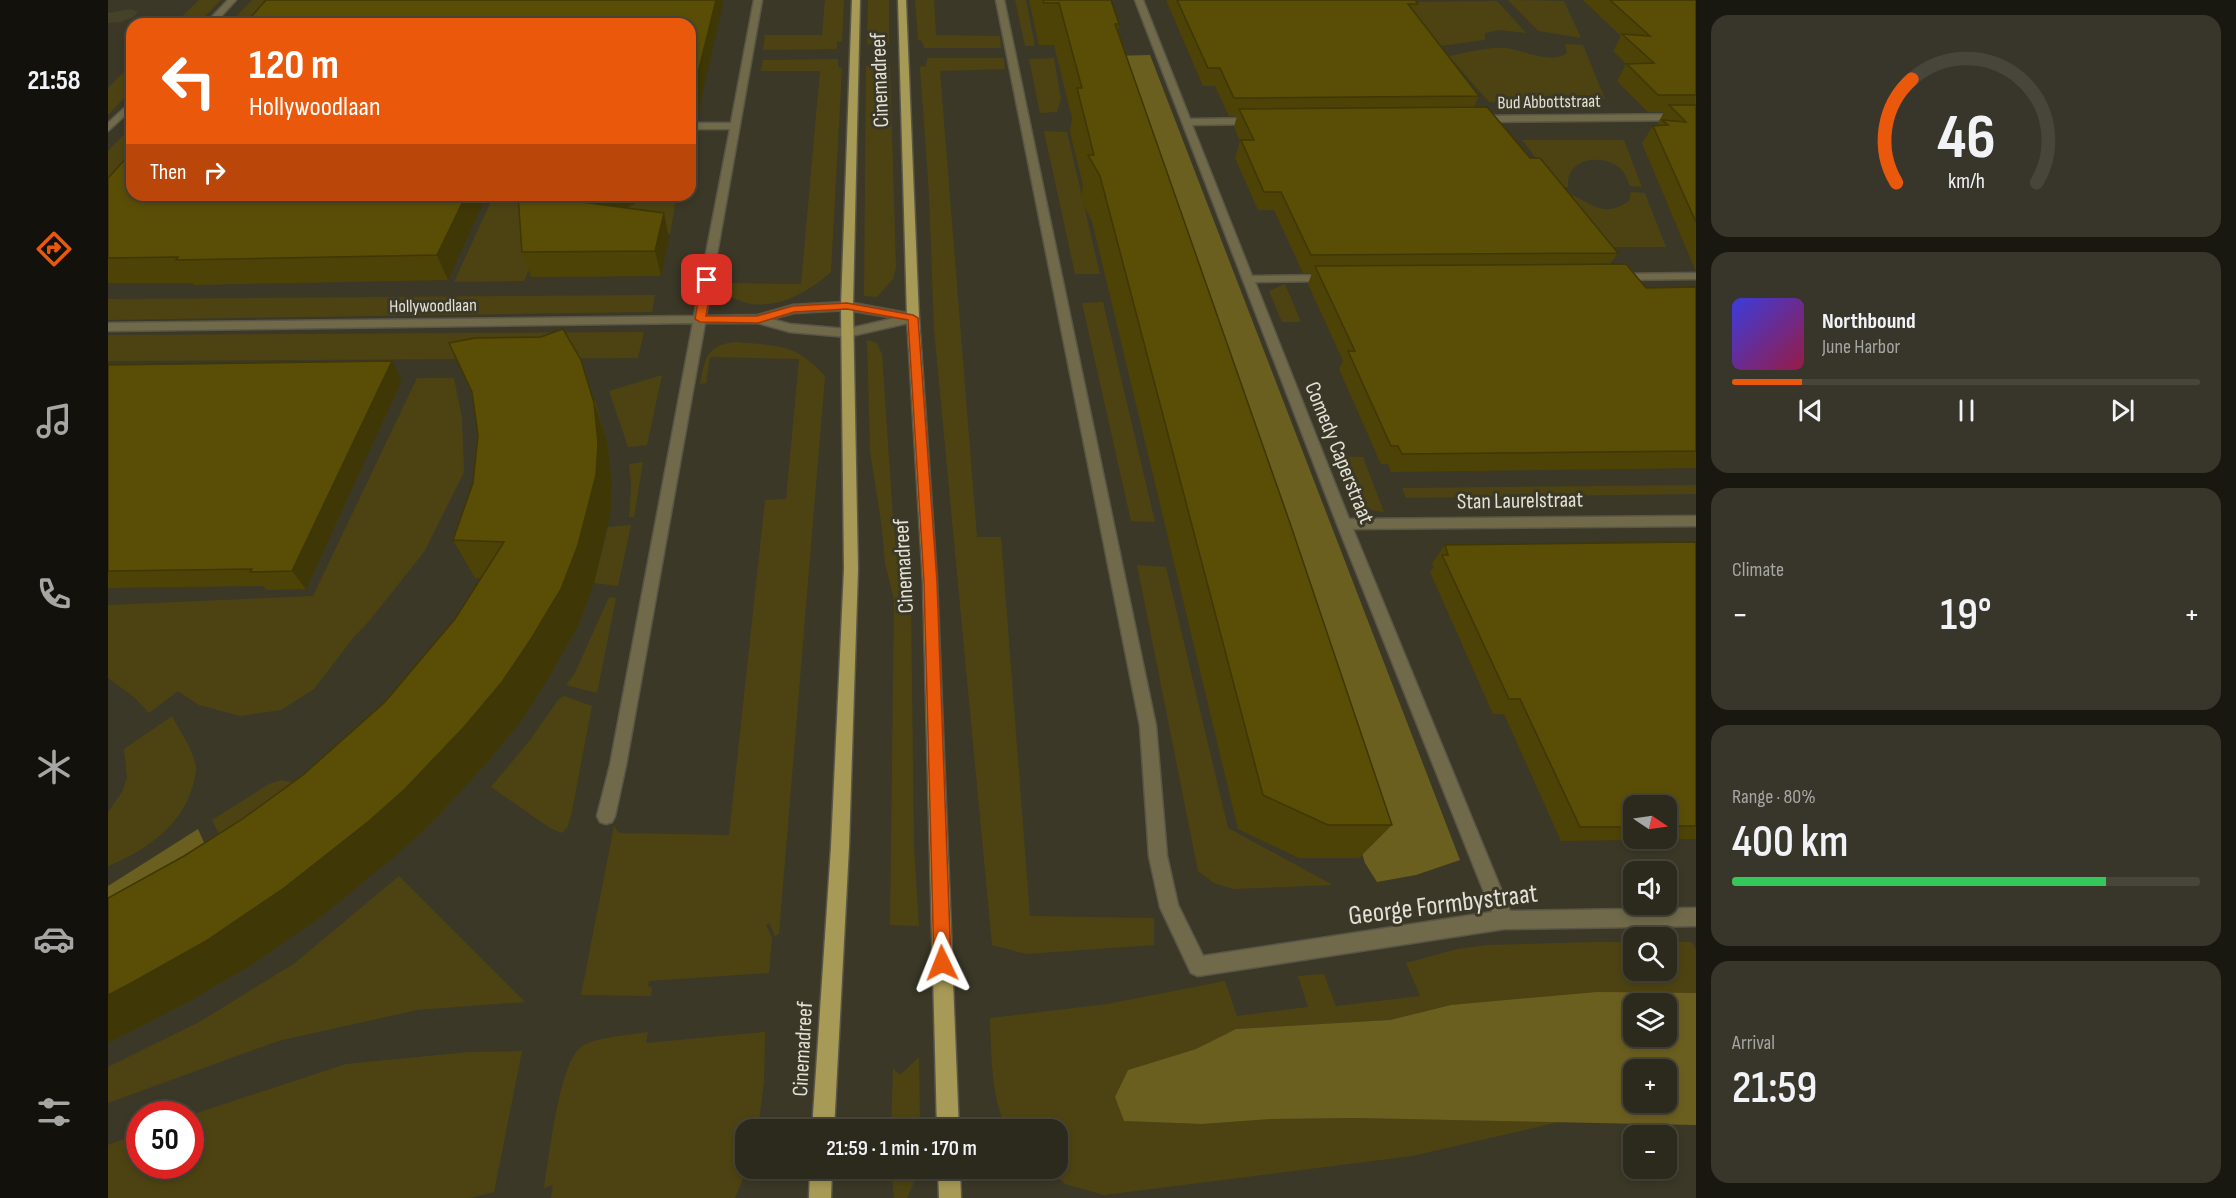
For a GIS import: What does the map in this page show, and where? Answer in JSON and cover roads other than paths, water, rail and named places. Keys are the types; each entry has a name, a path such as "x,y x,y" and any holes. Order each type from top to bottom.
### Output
{"main road":[{"name":"Cinemadreef","path":"824,1119 840,847 851,569 847,306 856,0"},
{"name":"Cinemadreef","path":"902,0 913,318 930,582 948,1119"},
{"path":"819,1198 820,1179"},
{"path":"949,1179 950,1198"}],"street":[{"path":"215,18 232,0"},
{"path":"606,816 618,765 758,0"},
{"name":"George Formbystraat","path":"1000,0 1148,726 1158,856 1169,907 1198,966 1504,920 1696,917"},
{"name":"Comedy Caperstraat","path":"1139,0 1344,524 1504,920"},
{"path":"108,128 126,110"},
{"name":"Bud Abbottstraat","path":"1462,119 1696,117"},
{"path":"1186,122 1261,121"},
{"path":"696,126 735,126"},
{"path":"1609,277 1696,276"},
{"path":"1247,279 1348,278"},
{"name":"Hollywoodlaan","path":"758,320 793,309 847,306 913,318"},
{"name":"Hollywoodlaan","path":"108,327 700,319 758,320 790,328 847,333 913,318"},
{"name":"Stan Laurelstraat","path":"1344,524 1696,521"}]}
